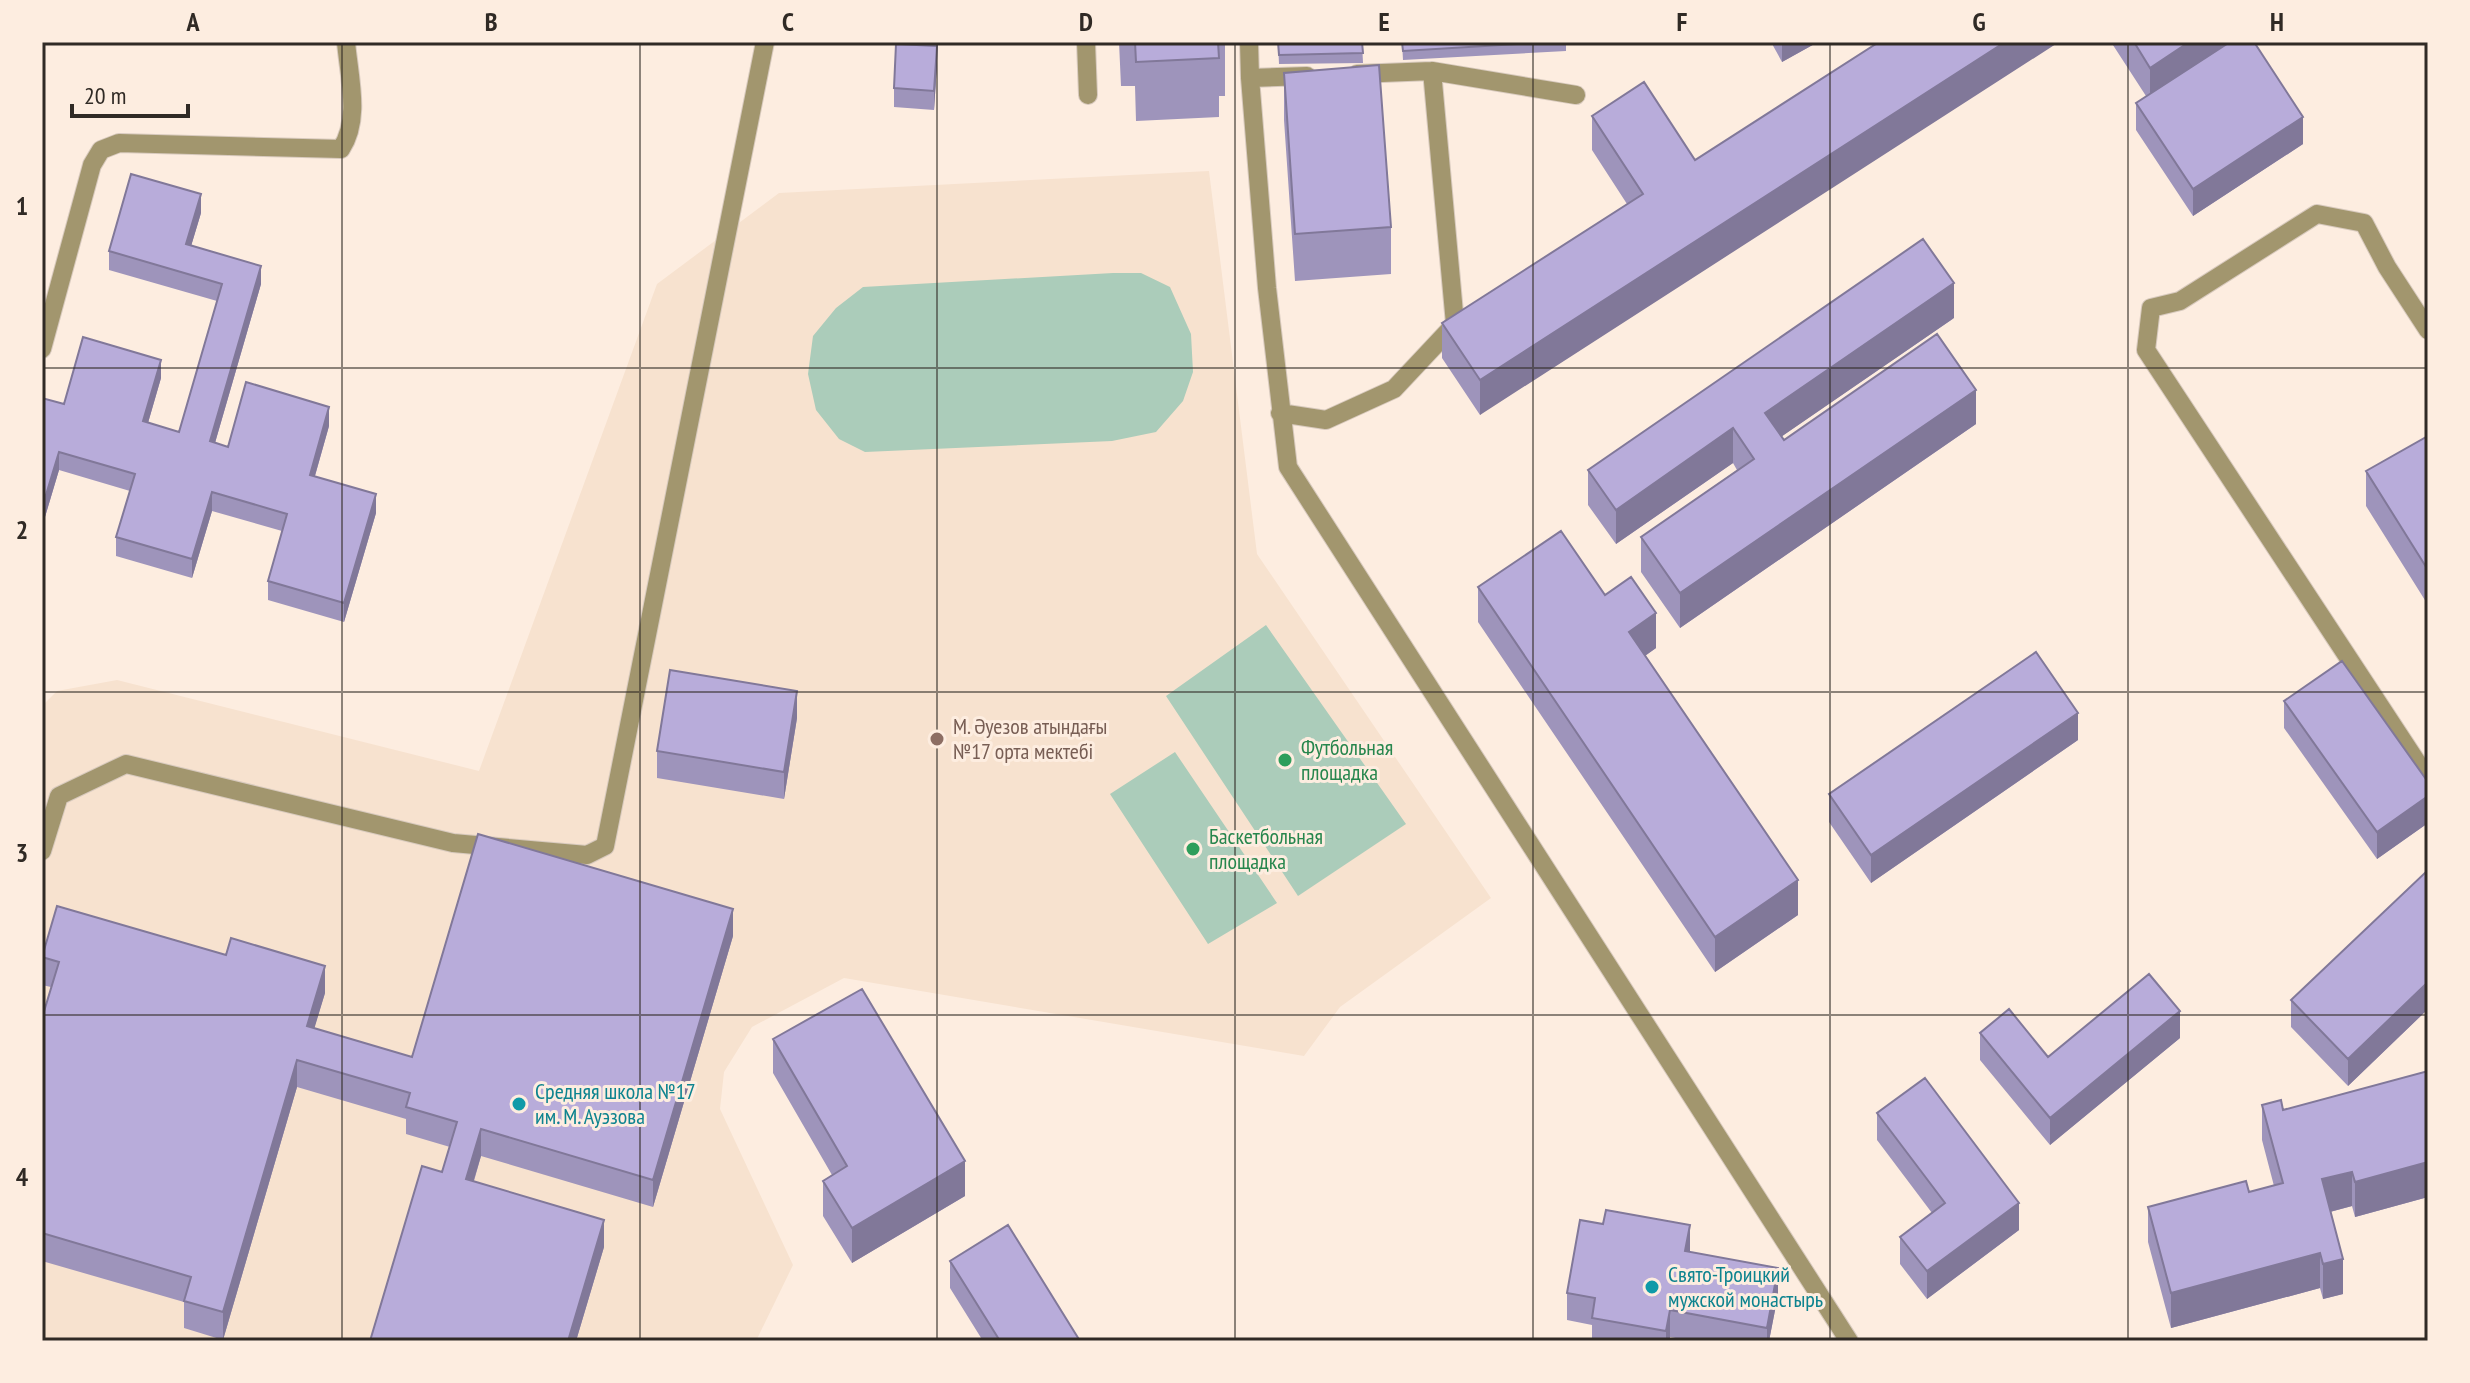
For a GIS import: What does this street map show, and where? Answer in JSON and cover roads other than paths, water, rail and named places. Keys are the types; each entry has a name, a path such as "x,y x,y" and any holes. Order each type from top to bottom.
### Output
{"lane":[{"path":"42,349 92,165 101,150 119,143 341,149 350,136 353,111 346,42"},
{"path":"42,851 59,796 126,764 453,843 587,855 605,846 765,42"},
{"path":"1086,42 1088,95"},
{"path":"1249,42 1280,413 1288,467 1849,1341"},
{"path":"1250,78 1432,71 1576,95"},
{"path":"1280,413 1326,420 1394,389 1455,324 1432,71"},
{"path":"2428,330 2387,267 2364,223 2317,214 2180,301 2151,308 2146,350 2428,779"}],"place":[{"name":"М. Әуезов атындағы №17 орта мектебі","path":"937,739"},
{"name":"Футбольная площадка","path":"1285,760"},
{"name":"Баскетбольная площадка","path":"1193,849"},
{"name":"Средняя школа №17 им. М. Ауэзова","path":"519,1104"},
{"name":"Свято-Троицкий мужской монастырь","path":"1652,1287"}]}
